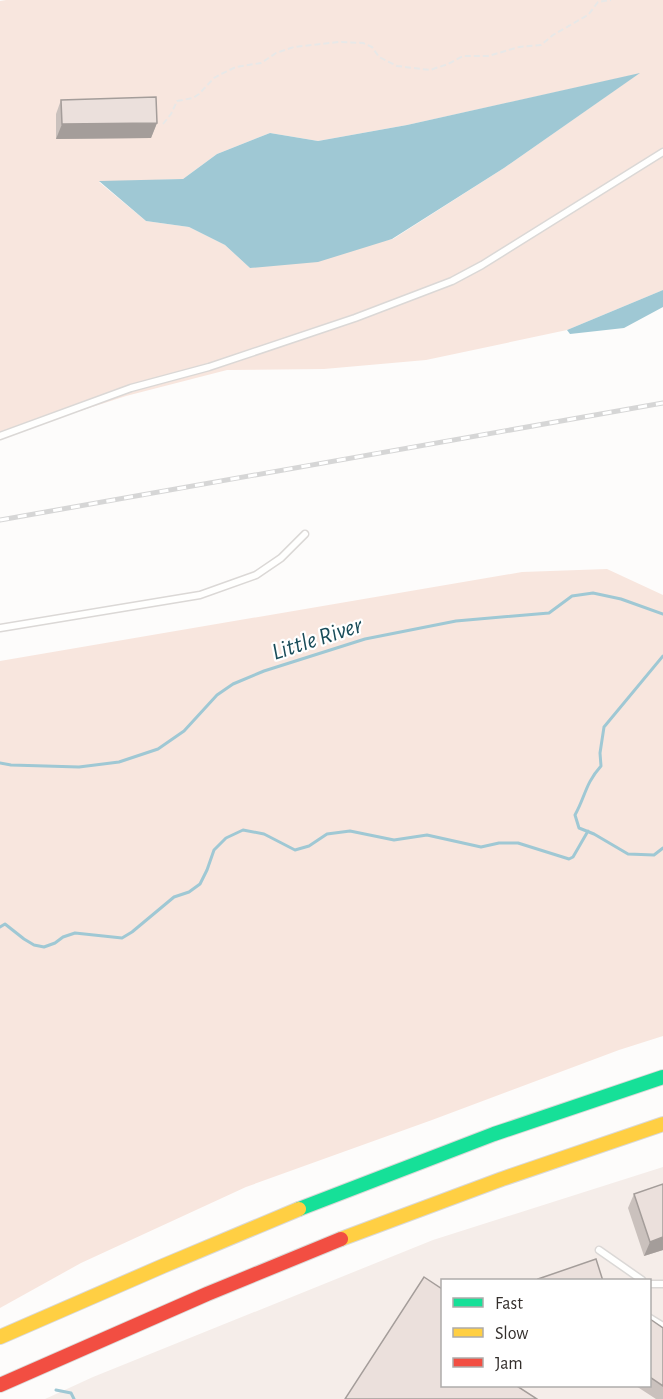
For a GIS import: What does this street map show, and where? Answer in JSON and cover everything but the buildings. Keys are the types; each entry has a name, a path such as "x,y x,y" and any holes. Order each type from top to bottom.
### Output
{"highway":[{"path":"0,1337 213,1243 323,1198 475,1141 663,1077"},
{"path":"0,1385 224,1287 371,1227 663,1124"}],"lane":[{"path":"0,436 131,388 208,368 355,318 452,281 489,261 663,152"},
{"path":"0,628 200,595 256,575 281,558 304,534"},
{"path":"599,1250 639,1279"}],"path":[{"path":"163,124 177,101 193,98 214,78 236,67 261,63 294,47 339,42 363,43 372,47 379,57 397,66 430,70 463,56 488,56 519,47 541,45 553,35 588,15 598,2 611,0"}],"shaded area":[{"path":"663,0 663,290 567,330 426,360 324,369 227,370 126,396 0,437 0,1","holes":["638,74 504,168 393,239 250,268 225,245 189,227 146,221 99,182 183,179 217,154 270,133 318,141 407,125"]},
{"path":"607,569 663,595 663,1036 619,1050 246,1187 81,1263 0,1308 0,661 522,572"},
{"path":"663,1167 663,1399 45,1399 93,1377 433,1240"}],"water":[{"path":"640,73 504,168 392,239 318,262 250,268 225,245 189,227 146,221 99,181 183,179 217,154 270,133 318,141 407,125"},
{"path":"663,290 663,307 624,328 570,334 567,330"}],"waterway":[{"name":"Little River","path":"0,763 79,767 119,762 158,749 184,731 217,695 233,684 264,671 365,639 456,621 549,613 572,596 593,593 621,599 663,614"},
{"path":"663,656 604,727 600,753 601,766 589,784 575,815 579,828 628,854 654,855 663,848"},
{"path":"0,927 5,924 34,945 44,947 75,933 122,938 174,897 189,892 200,884 214,850 226,838 243,830 264,834 295,850 309,846 327,834 350,831 394,840 427,835 481,847 499,843 518,843 569,859 573,857 588,831"},
{"path":"56,1390 71,1393 74,1399"}],"railway":[{"path":"0,520 663,403"}],"traffic: fast":[{"path":"299,1209 494,1134 663,1077"}],"traffic: slow":[{"path":"341,1239 502,1179 663,1124"},
{"path":"0,1337 299,1209"}],"traffic: jam":[{"path":"0,1385 207,1294 341,1239"}]}
